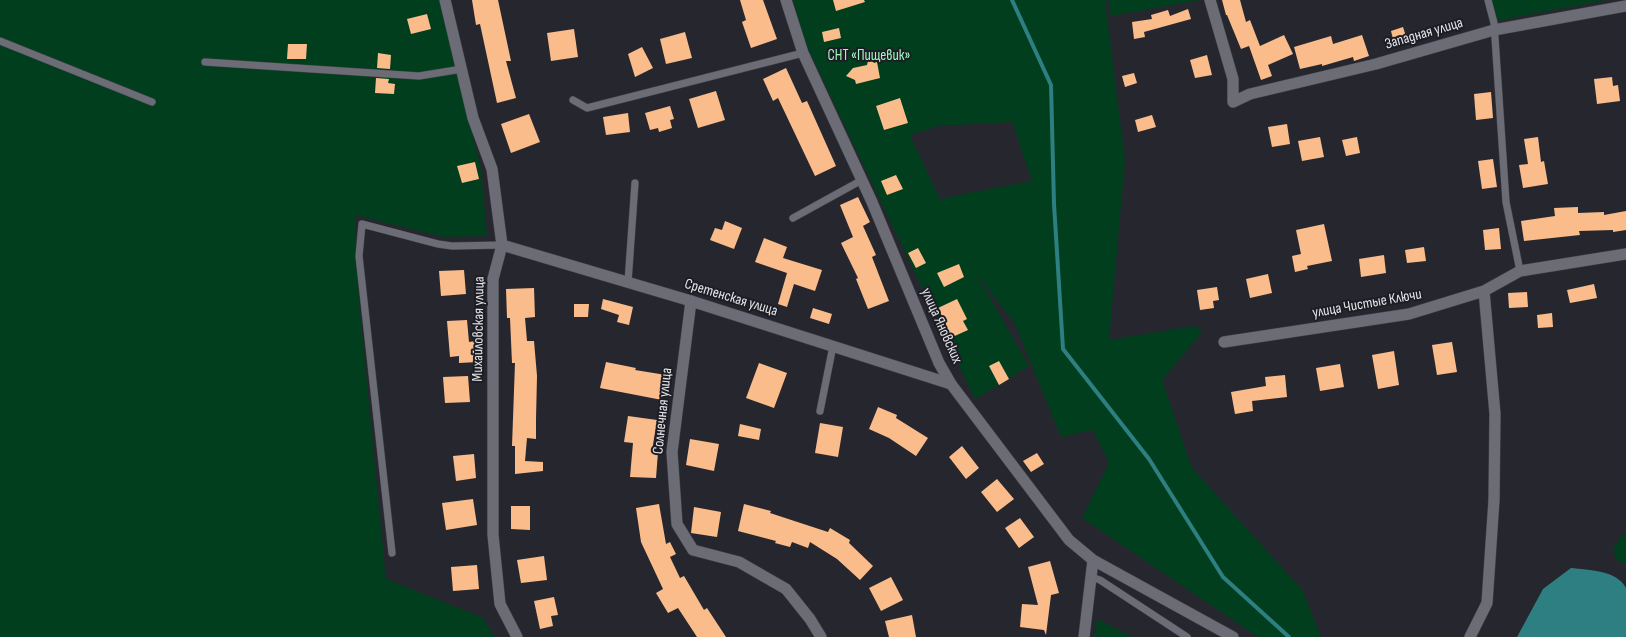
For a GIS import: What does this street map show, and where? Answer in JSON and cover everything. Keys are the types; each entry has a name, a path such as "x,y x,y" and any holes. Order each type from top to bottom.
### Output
{"street":[{"name":"Михайловская улица","path":"445,0 474,118 492,169 502,245 493,279 493,536 500,604 517,637"},
{"name":"улица Яновских","path":"786,0 803,53 862,180 939,363 951,384 1069,540 1093,560 1233,637"},
{"name":"Западная улица","path":"1210,0 1233,79 1233,102 1250,94 1376,64 1494,30 1626,6"},
{"name":"Сретенская улица","path":"502,245 691,301 951,384"},
{"name":"улица Чистые Ключи","path":"1224,342 1410,314 1484,291 1520,271 1626,254"},
{"path":"1470,637 1487,603 1494,500 1494,414 1484,291"},
{"name":"Солнечная улица","path":"691,301 672,452 677,524 693,550 740,562 786,589 821,637"},
{"path":"1084,637 1093,560"}],"lane":[{"path":"1488,0 1494,23 1506,202 1520,271"},
{"path":"0,41 152,102"},
{"path":"573,100 587,108 803,53"},
{"path":"205,62 419,76 462,69"},
{"path":"793,218 862,180"},
{"path":"628,282 635,183"},
{"path":"392,553 359,256 362,224 438,244 452,246 502,245"},
{"path":"820,412 833,346"},
{"path":"1091,577 1100,580 1187,637"}],"green space":[{"path":"0,0 439,0 481,169 487,236 443,237 355,215 359,301 386,579 483,618 495,637 0,637"},
{"name":"СНТ «Пищевик»","path":"793,0 1105,0 1125,160 1109,340 1194,326 1203,331 1162,380 1192,468 1303,591 1321,637 1258,637 1082,518 1109,463 1093,430 1061,437 1015,324 976,273 1029,366 975,399 804,39","holes":["1012,122 1032,181 943,198 941,202 910,135 938,126"]},
{"path":"1108,0 1200,0 1111,16"},
{"path":"1491,0 1607,0 1496,21"},
{"path":"1626,532 1626,564 1617,561 1613,549 1622,535"},
{"path":"1097,619 1132,637 1094,637"}],"water":[{"path":"1571,568 1602,572 1609,574 1622,582 1626,588 1626,637 1517,637 1543,589"}],"building":[{"path":"472,0 498,0 511,61 506,61 516,98 497,103 480,24 476,25"},
{"path":"740,0 763,0 777,39 751,48 742,22 746,20"},
{"path":"833,0 864,0 865,2 836,11"},
{"path":"1222,0 1240,0 1246,22 1250,20 1260,46 1284,35 1293,54 1268,65 1272,76 1261,80 1249,46 1241,49 1226,15"},
{"path":"1188,9 1191,19 1144,32 1145,37 1134,39 1132,22 1152,19 1151,15 1168,10 1170,16"},
{"path":"427,14 431,29 411,34 407,19"},
{"path":"1403,27 1408,43 1395,47 1391,31"},
{"path":"839,28 841,38 824,42 822,32"},
{"path":"574,29 578,57 551,61 547,33"},
{"path":"685,32 692,58 666,64 660,39"},
{"path":"1362,35 1369,56 1354,61 1353,57 1322,66 1322,64 1300,69 1294,47 1331,36 1333,44"},
{"path":"288,44 307,44 306,59 287,59"},
{"path":"642,47 653,68 635,77 628,54"},
{"path":"378,53 391,55 390,69 377,68"},
{"path":"1207,55 1212,75 1195,78 1190,60"},
{"path":"869,57 874,63 877,62 880,78 856,84 855,80 846,76 853,68 867,65"},
{"path":"786,68 802,103 807,101 836,166 815,176 778,98 773,101 763,79"},
{"path":"1134,73 1137,83 1125,87 1122,76"},
{"path":"1612,77 1613,86 1618,85 1620,101 1597,104 1594,79"},
{"path":"376,78 389,79 388,83 395,84 394,94 375,93"},
{"path":"716,91 725,120 698,128 689,99"},
{"path":"1491,92 1493,118 1476,120 1474,94"},
{"path":"900,98 908,123 884,130 876,106"},
{"path":"670,106 674,119 670,120 672,128 659,132 658,128 650,130 645,113"},
{"path":"628,113 630,132 606,135 603,117"},
{"path":"529,114 540,142 511,153 501,124"},
{"path":"1152,115 1156,127 1138,132 1135,120"},
{"path":"1287,124 1290,144 1272,147 1268,127"},
{"path":"1320,137 1324,157 1302,161 1298,141"},
{"path":"1357,137 1360,153 1346,156 1342,140"},
{"path":"1538,137 1541,162 1544,161 1548,184 1523,188 1519,165 1528,164 1524,139"},
{"path":"1493,159 1497,187 1482,189 1478,161"},
{"path":"475,162 479,179 462,183 457,166"},
{"path":"896,175 903,189 887,195 881,181"},
{"path":"858,197 870,222 863,226 876,255 872,257 889,301 868,309 856,279 858,278 841,243 853,237 840,205"},
{"path":"1578,207 1578,213 1604,212 1604,215 1626,211 1626,230 1613,232 1613,230 1579,231 1580,235 1524,241 1521,221 1555,216 1554,208"},
{"path":"725,221 742,228 734,249 710,240 715,228 722,230"},
{"path":"1324,224 1332,261 1307,266 1308,269 1295,272 1292,256 1301,254 1296,230"},
{"path":"1499,228 1501,249 1485,250 1483,230"},
{"path":"764,238 787,247 783,258 822,270 815,291 794,284 787,307 778,304 787,273 755,262"},
{"path":"1424,247 1426,261 1407,263 1405,250"},
{"path":"918,248 926,263 916,268 908,253"},
{"path":"1384,255 1386,273 1361,277 1359,259"},
{"path":"959,264 964,277 944,287 937,273"},
{"path":"464,270 466,294 441,296 439,271"},
{"path":"1268,274 1272,293 1250,298 1246,279"},
{"path":"1594,284 1597,298 1570,303 1567,290"},
{"path":"1217,287 1219,300 1213,301 1214,308 1200,310 1197,290"},
{"path":"534,288 535,317 525,318 527,341 534,341 537,376 536,439 527,438 525,461 543,462 543,471 515,474 515,446 512,446 515,363 512,363 510,318 507,318 506,289"},
{"path":"1527,292 1528,307 1509,308 1508,293"},
{"path":"603,299 633,307 629,325 617,322 619,315 601,309"},
{"path":"957,299 967,319 963,321 968,330 948,339 938,320 943,318 938,308"},
{"path":"574,304 589,304 588,317 574,317"},
{"path":"813,308 832,314 829,324 810,318"},
{"path":"1552,313 1553,327 1538,328 1537,315"},
{"path":"467,320 469,342 476,341 478,362 459,363 459,356 450,357 447,321"},
{"path":"1452,342 1457,372 1437,375 1432,345"},
{"path":"1394,351 1399,385 1378,389 1372,355"},
{"path":"999,361 1009,379 999,385 989,366"},
{"path":"606,362 636,368 635,370 666,375 662,400 600,388"},
{"path":"759,363 787,373 774,408 746,398"},
{"path":"1340,364 1344,387 1320,391 1316,368"},
{"path":"1285,375 1287,397 1252,401 1253,411 1235,414 1231,392 1266,386 1265,377"},
{"path":"468,376 470,402 445,403 443,377"},
{"path":"878,407 897,415 896,418 928,438 916,456 889,438 869,429"},
{"path":"628,416 657,420 652,451 658,452 656,478 630,477 633,443 624,442"},
{"path":"820,423 843,427 838,457 815,453"},
{"path":"740,424 761,429 759,440 738,436"},
{"path":"690,439 719,444 714,471 686,465"},
{"path":"962,446 979,468 966,479 949,457"},
{"path":"1037,453 1044,464 1031,472 1023,461"},
{"path":"474,454 476,478 456,481 453,456"},
{"path":"997,479 1014,499 997,512 981,492"},
{"path":"473,499 477,525 446,530 442,503"},
{"path":"659,504 666,544 670,542 676,554 670,557 680,578 684,576 704,610 707,608 726,637 697,637 678,608 668,613 656,593 663,589 641,542 636,508"},
{"path":"744,504 771,511 770,513 828,532 830,528 850,540 849,543 873,566 860,580 837,559 810,542 808,548 792,542 790,547 775,543 776,541 738,531"},
{"path":"511,506 530,506 530,530 511,529"},
{"path":"694,507 721,512 717,537 691,533"},
{"path":"1020,518 1034,537 1019,548 1005,528"},
{"path":"544,556 547,580 521,583 517,560"},
{"path":"1050,561 1059,593 1051,595 1046,635 1044,630 1020,627 1022,604 1038,605 1028,567"},
{"path":"477,565 479,589 453,591 451,567"},
{"path":"891,577 903,600 881,611 869,588"},
{"path":"554,597 558,615 551,616 553,626 540,629 534,601"},
{"path":"912,615 916,637 889,637 885,621"}],"waterway":[{"path":"1012,0 1051,85 1054,204 1063,349 1149,459 1223,577 1289,637"}]}
